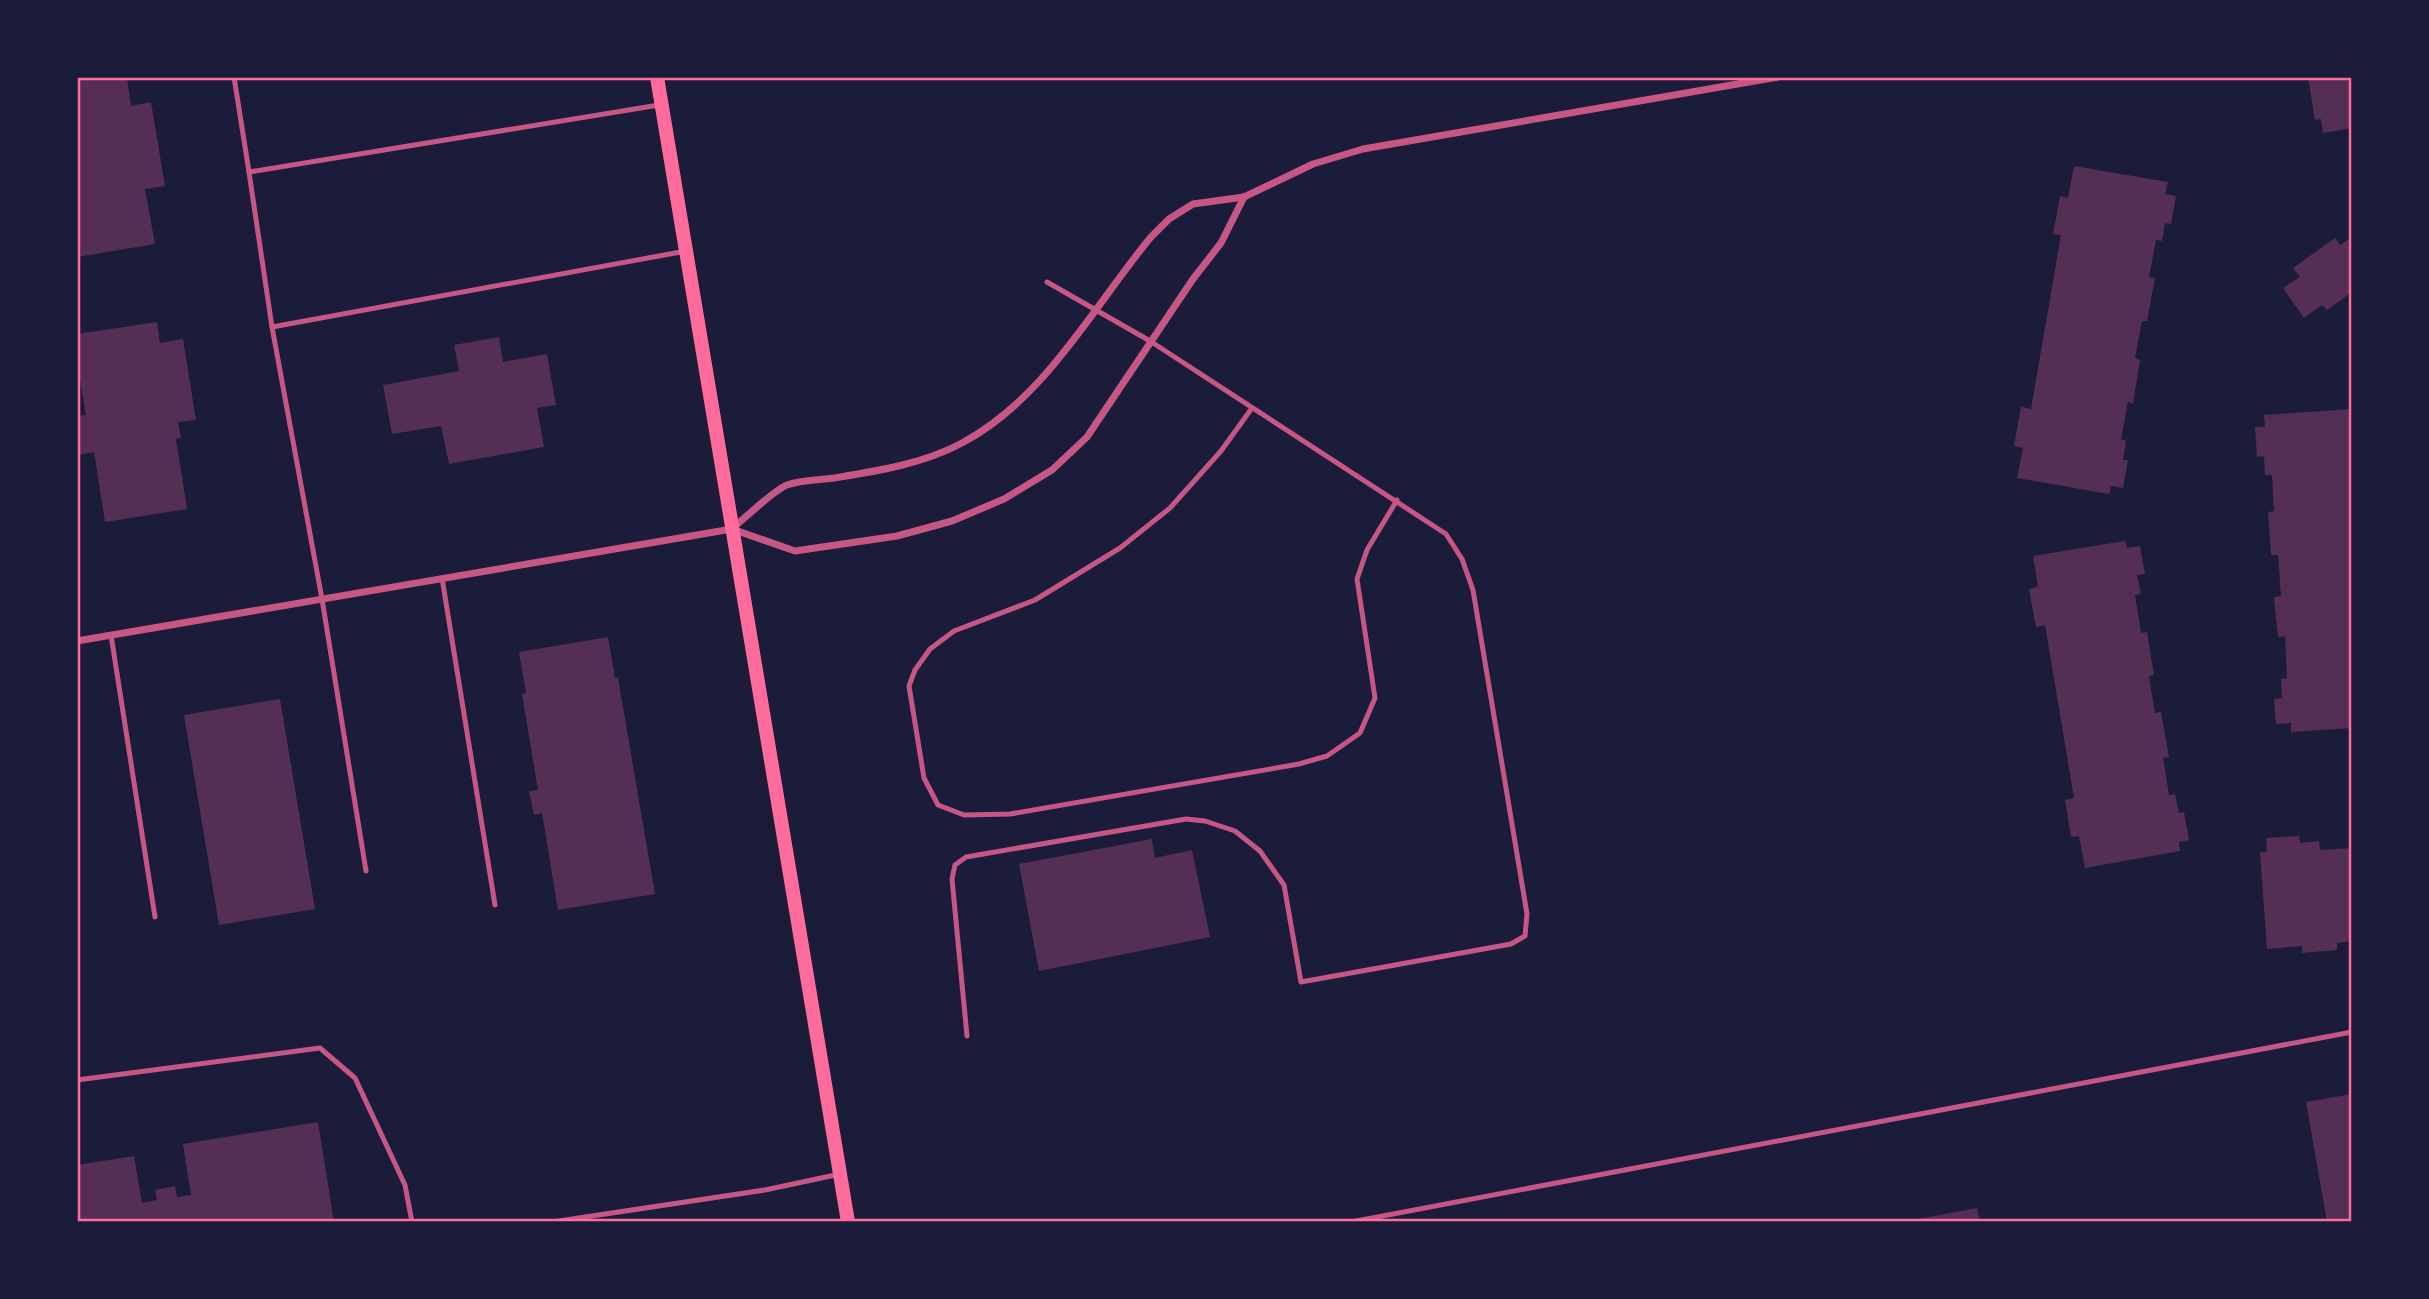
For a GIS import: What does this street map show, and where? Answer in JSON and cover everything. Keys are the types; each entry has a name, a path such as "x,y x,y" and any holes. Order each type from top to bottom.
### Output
{"main road":[{"path":"657,77 848,1222"}],"street":[{"path":"77,641 732,528 786,485 880,471 926,458 962,443 1001,416 1031,390 1129,263 1169,219 1193,204 1244,197 1313,164 1363,149 1778,77"},
{"path":"732,528 795,551 897,536 953,521 1004,499 1052,470 1087,437 1150,341 1221,243 1244,197"}],"lane":[{"path":"234,77 272,327 322,599 366,871"},
{"path":"249,172 662,104"},
{"path":"272,327 686,251"},
{"path":"967,1036 952,879 955,865 966,857 1186,819 1205,821 1236,831 1260,851 1284,884 1301,982 1511,944 1525,936 1527,914 1473,590 1462,559 1446,534 1150,341 1047,282"},
{"path":"1252,408 1221,452 1170,508 1120,548 1035,600 954,631 930,649 915,670 909,686 924,778 938,805 964,815 1010,814 1299,764 1327,756 1360,733 1375,698 1357,579 1367,550 1397,500"},
{"path":"442,578 495,905"},
{"path":"111,635 155,917"},
{"path":"1351,1222 2352,1032"},
{"path":"77,1080 320,1048 355,1079 405,1185 412,1222"},
{"path":"552,1222 765,1190 840,1174"}],"building":[{"path":"77,77 127,77 131,106 151,102 165,186 145,189 155,244 77,257"},
{"path":"2308,77 2352,77 2352,128 2323,133 2321,119 2315,120"},
{"path":"2074,166 2168,182 2165,194 2176,196 2171,224 2165,223 2162,241 2156,240 2149,277 2155,278 2147,321 2142,321 2135,358 2140,360 2133,404 2128,402 2121,439 2126,441 2123,460 2128,460 2123,488 2111,486 2109,494 2017,478 2023,448 2014,446 2021,407 2031,409 2061,235 2053,234 2060,196 2068,198"},
{"path":"2352,237 2352,292 2327,310 2322,305 2304,318 2283,288 2300,277 2293,268 2335,238 2340,245"},
{"path":"157,322 160,343 183,339 196,420 178,422 181,438 176,439 187,509 105,522 94,452 77,455 77,416 86,415 77,361 77,334"},
{"path":"499,337 503,362 547,354 556,405 537,408 544,447 449,464 441,426 392,434 383,385 459,371 454,345"},
{"path":"2352,409 2352,728 2291,732 2291,723 2276,724 2274,699 2282,698 2281,679 2287,678 2285,636 2278,637 2274,597 2281,596 2278,555 2271,555 2268,512 2274,511 2272,475 2265,475 2264,456 2257,457 2255,427 2265,427 2264,415"},
{"path":"2125,541 2127,548 2140,546 2145,574 2137,575 2141,594 2135,595 2141,633 2147,632 2154,675 2149,676 2155,713 2161,712 2169,757 2163,758 2169,795 2175,794 2179,813 2184,812 2189,840 2179,842 2180,851 2085,868 2079,836 2071,837 2065,800 2074,798 2045,625 2036,627 2029,589 2038,587 2033,556"},
{"path":"608,637 615,678 618,678 655,894 558,910 542,813 534,815 529,791 538,790 522,694 526,693 519,652"},
{"path":"280,699 315,909 219,925 184,715"},
{"path":"2299,836 2300,843 2319,841 2320,850 2352,848 2352,941 2337,943 2337,950 2302,953 2302,946 2267,949 2260,852 2267,852 2266,838"},
{"path":"1152,839 1155,858 1192,850 1210,937 1039,971 1019,864"},
{"path":"2352,1094 2352,1222 2327,1222 2306,1102"},
{"path":"318,1122 334,1222 77,1222 77,1165 134,1156 142,1203 157,1200 155,1190 175,1186 177,1197 191,1195 183,1144"},
{"path":"1977,1208 1980,1222 1907,1222 1907,1221"}]}
